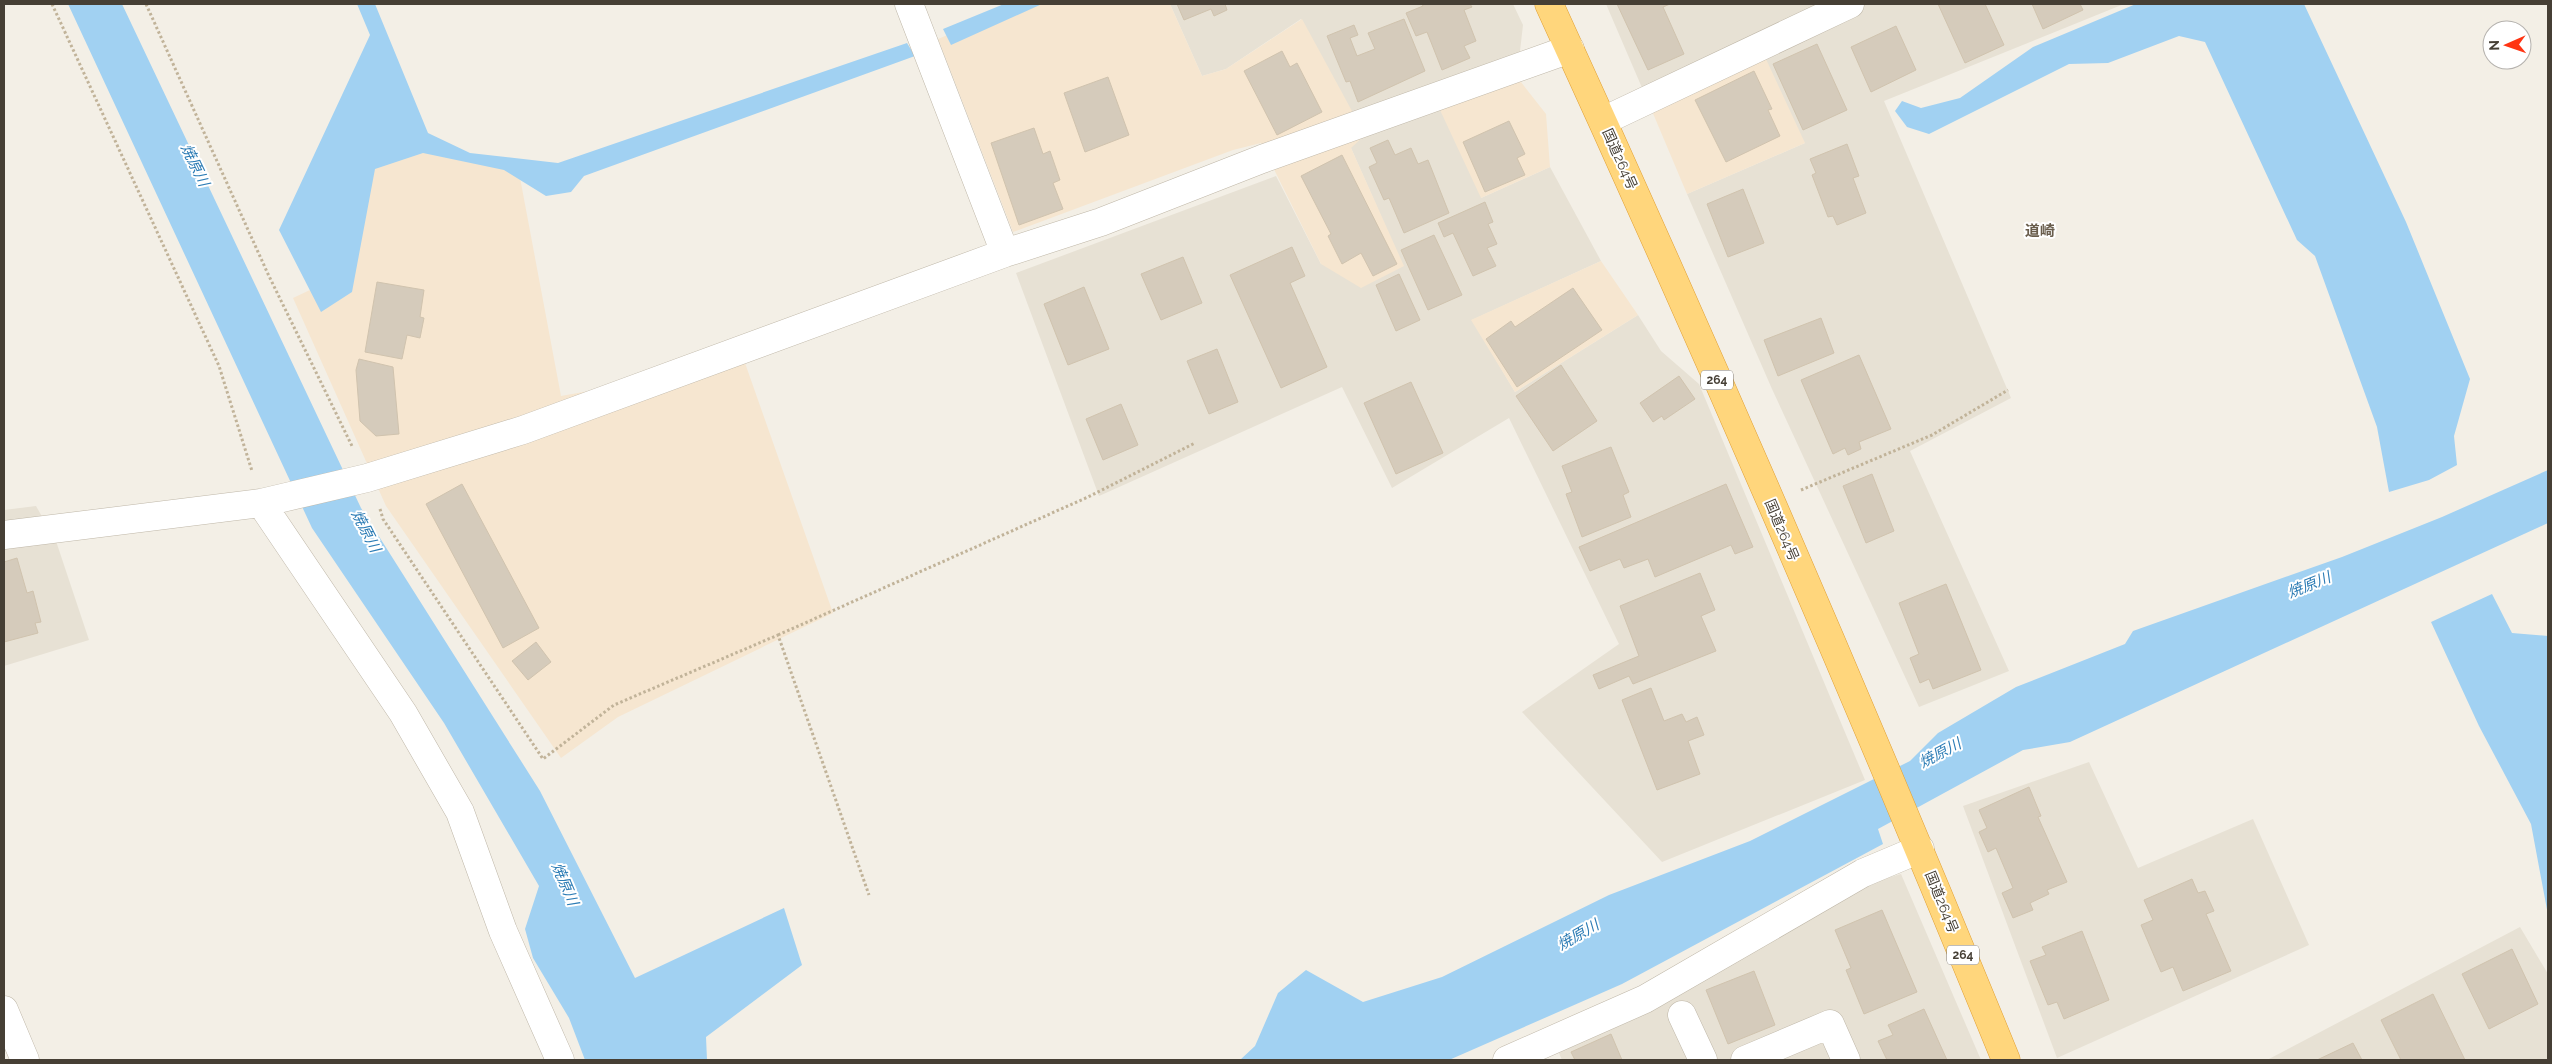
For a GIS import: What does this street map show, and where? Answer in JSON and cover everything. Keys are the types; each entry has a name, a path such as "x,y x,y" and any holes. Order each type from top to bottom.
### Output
{"highway":[{"name":"国道264号","path":"1549,4 1603,121 1881,757 2006,1060"}],"street":[{"path":"909,4 1005,253"},
{"path":"1603,121 1850,4"},
{"path":"4,535 262,503 367,478 523,430 1005,253 1101,222 1262,159 1570,49"},
{"path":"262,503 403,712 460,812 503,930 560,1060"},
{"path":"1507,1060 1645,998 1863,872 1920,850"},
{"path":"4,1010 24,1060"},
{"path":"1682,1015 1703,1060"},
{"path":"1745,1060 1830,1024 1846,1060"}],"path":[{"path":"52,4 219,366 262,503"},
{"path":"146,4 268,274 367,478 384,519 543,759 614,705 778,635 1088,497 1195,443"},
{"path":"1800,490 1932,435 2008,390"},
{"path":"778,635 869,895"}],"shaded area":[{"path":"1021,4 1170,4 1202,76 1226,69 1302,19 1365,135 1351,148 1404,266 1361,288 1321,264 1261,143 1233,150 1013,232 938,39"},
{"path":"1170,4 1513,4 1523,25 1517,77 1481,198 1550,167 1601,261 1472,320 1515,392 1638,315 1661,351 1699,384 1865,780 1662,862 1522,712 1619,644 1509,418 1392,488 1342,387 1099,496 1016,273 1276,176 1321,264 1403,266 1351,148 1301,19 1226,69 1202,76"},
{"path":"1606,4 2124,4 1884,101 2011,398 1910,451 2009,671 1919,707 1772,389 1687,194 1805,143 1652,111"},
{"path":"1765,57 1805,143 1687,194 1652,111"},
{"path":"1517,77 1546,114 1550,167 1481,198 1440,110"},
{"path":"365,139 518,167 561,396 745,363 833,613 618,717 561,758 386,506 293,298 344,274"},
{"path":"1601,261 1638,315 1515,392 1471,320"},
{"path":"36,506 56,541 89,640 4,666 4,510"},
{"path":"2089,762 2138,868 2253,819 2309,945 2057,1058 1963,806"},
{"path":"1901,874 1981,1060 1562,1060 1559,1053 1854,888"},
{"path":"2520,927 2548,974 2548,1060 2267,1060"}],"water":[{"name":"焼原川","path":"68,4 122,4 361,508 540,791 635,978 784,908 802,965 706,1037 707,1060 585,1060 569,1018 533,958 525,929 539,886 444,723 312,528"},
{"path":"357,4 375,4 428,133 470,153 558,163 907,43 915,56 584,176 571,192 546,196 504,170 423,153 375,169 352,292 321,312 279,230 370,35"},
{"path":"1004,4 1042,4 951,45 943,29"},
{"path":"2136,4 2304,4 2406,222 2470,379 2454,436 2457,465 2429,480 2389,492 2377,427 2315,256 2297,240 2205,42 2179,36 2108,63 2069,64 1929,134 1907,127 1895,111 1902,101 1921,108 1960,98 2033,47"},
{"name":"焼原川","path":"2548,470 2548,523 2070,742 2023,750 1878,829 1883,844 1622,984 1449,1060 1240,1060 1255,1046 1278,993 1306,970 1363,1002 1442,977 1609,895 1750,841 1910,761 1938,733 2016,687 2125,644 2133,631 2342,557 2442,517"},
{"path":"2492,594 2512,633 2548,636 2548,915 2531,824 2479,726 2431,622"}],"building":[{"path":"1177,4 1225,4 1227,10 1214,16 1211,9 1184,20"},
{"path":"1422,4 1470,4 1472,7 1464,10 1476,41 1464,46 1470,58 1442,70 1427,32 1416,36 1406,13 1423,6"},
{"path":"1617,4 1670,4 1663,7 1684,54 1648,70"},
{"path":"1938,4 1985,4 2004,45 1965,63"},
{"path":"2032,4 2080,4 2083,10 2043,29"},
{"path":"1404,19 1425,71 1358,102 1350,81 1346,82 1327,36 1354,25 1358,35 1350,38 1357,56 1375,49 1368,33"},
{"path":"1896,26 1916,70 1871,92 1851,47"},
{"path":"1817,44 1847,110 1803,130 1773,64"},
{"path":"1282,51 1290,67 1297,63 1322,112 1277,135 1244,71"},
{"path":"1754,71 1772,109 1768,110 1780,136 1726,162 1695,100"},
{"path":"1108,77 1129,135 1085,152 1064,93"},
{"path":"1509,121 1525,154 1517,158 1525,175 1485,192 1463,142"},
{"path":"1034,128 1043,154 1050,151 1060,180 1053,183 1063,209 1019,225 991,143"},
{"path":"1388,140 1395,155 1411,148 1418,164 1428,160 1449,213 1404,233 1389,198 1384,200 1369,167 1377,163 1370,148"},
{"path":"1847,144 1859,176 1853,178 1866,213 1837,225 1833,216 1828,217 1812,175 1816,173 1810,159"},
{"path":"1342,155 1397,264 1373,276 1361,253 1342,264 1328,236 1331,234 1301,176"},
{"path":"1743,189 1764,243 1728,257 1707,204"},
{"path":"1485,202 1493,222 1488,224 1497,244 1487,248 1496,266 1473,276 1453,233 1444,237 1438,223"},
{"path":"1434,235 1462,295 1428,310 1401,250"},
{"path":"1292,247 1305,276 1290,283 1327,367 1281,388 1230,275"},
{"path":"1183,257 1202,303 1161,320 1141,274"},
{"path":"1399,274 1420,320 1396,331 1376,285"},
{"path":"377,282 424,290 420,317 424,318 420,338 407,335 402,359 365,352"},
{"path":"1084,287 1109,349 1068,365 1044,304"},
{"path":"1573,288 1602,330 1517,387 1486,339 1511,321 1515,327"},
{"path":"1821,318 1834,353 1778,376 1764,340"},
{"path":"1217,349 1238,402 1209,414 1187,361"},
{"path":"1859,355 1891,429 1859,442 1861,449 1848,455 1845,448 1833,454 1801,380"},
{"path":"359,359 393,367 399,434 376,436 360,421 356,370"},
{"path":"1561,365 1597,421 1553,451 1516,396"},
{"path":"1679,376 1695,399 1664,420 1662,416 1653,422 1640,403"},
{"path":"1411,382 1443,453 1396,474 1364,403"},
{"path":"1121,404 1138,445 1103,460 1086,419"},
{"path":"1611,447 1629,492 1623,495 1631,517 1582,537 1566,494 1572,492 1562,466"},
{"path":"1872,474 1894,531 1866,543 1843,486"},
{"path":"462,484 539,628 503,648 426,504"},
{"path":"1726,484 1753,547 1735,554 1731,545 1655,577 1648,559 1624,568 1620,559 1590,571 1579,547"},
{"path":"17,558 27,593 33,591 41,622 35,623 38,633 4,642 4,562"},
{"path":"1700,573 1715,610 1701,616 1716,651 1633,684 1629,676 1599,689 1593,675 1639,656 1620,606"},
{"path":"1946,584 1981,670 1933,689 1929,679 1920,683 1910,658 1919,654 1899,603"},
{"path":"536,642 551,662 528,680 512,661"},
{"path":"1651,688 1664,721 1682,714 1686,722 1697,717 1704,735 1688,741 1700,774 1657,790 1622,700"},
{"path":"2029,787 2041,816 2038,817 2067,882 2047,890 2049,894 2030,903 2033,910 2013,918 2002,893 2013,888 1996,848 1988,852 1979,832 1987,828 1979,810"},
{"path":"2192,879 2198,893 2205,891 2214,911 2206,914 2231,971 2183,991 2173,967 2161,972 2141,925 2153,920 2144,900"},
{"path":"1882,910 1917,992 1864,1014 1846,970 1851,968 1835,930"},
{"path":"2082,931 2109,1000 2064,1019 2057,1002 2048,1005 2030,961 2046,955 2042,947"},
{"path":"2512,949 2538,1004 2489,1029 2462,974"},
{"path":"1754,971 1775,1025 1728,1044 1706,990"},
{"path":"2433,994 2465,1060 2401,1060 2381,1020"},
{"path":"1924,1009 1947,1060 1887,1060 1878,1041 1893,1035 1888,1025"},
{"path":"1611,1034 1622,1060 1575,1060 1571,1052"},
{"path":"2353,1043 2362,1060 2317,1060"}],"district":[{"name":"道崎","path":"2040,231"}]}
